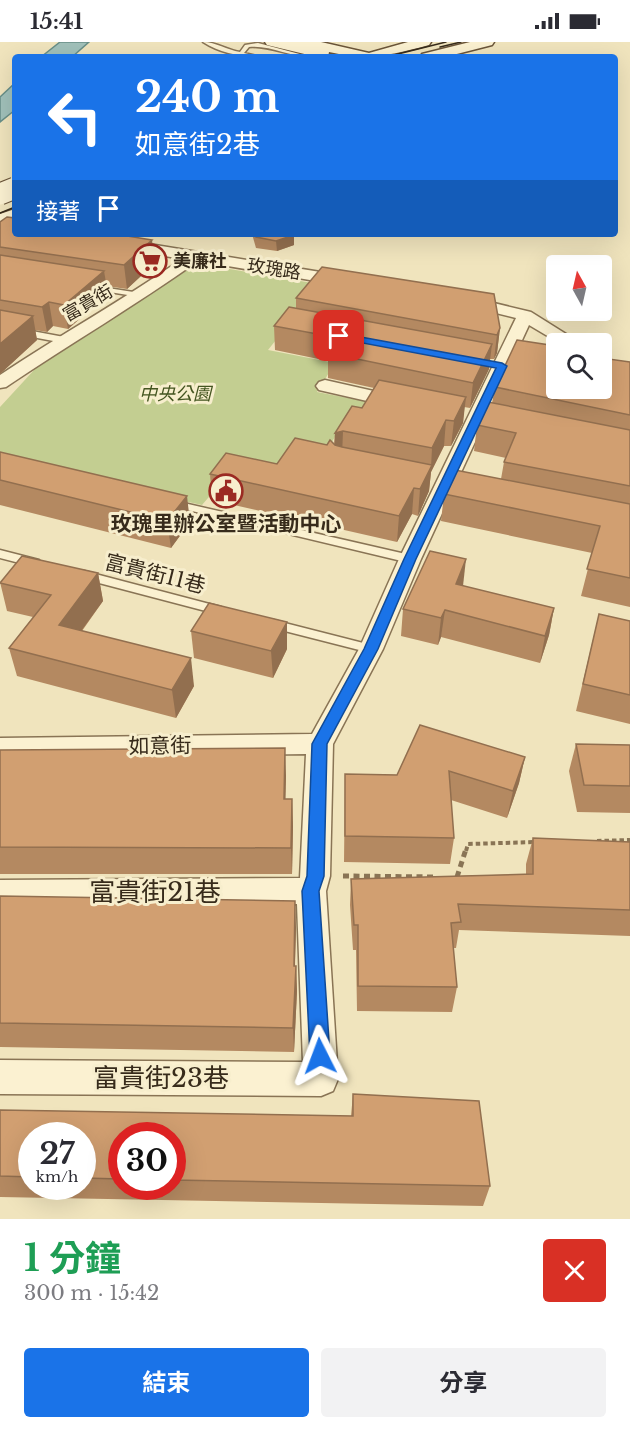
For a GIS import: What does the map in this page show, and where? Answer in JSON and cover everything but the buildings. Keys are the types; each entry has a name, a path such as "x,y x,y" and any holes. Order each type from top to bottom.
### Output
{"street":[{"path":"272,42 318,54"},
{"path":"302,42 356,54"},
{"path":"380,54 424,42"},
{"path":"439,54 487,42"},
{"name":"玫瑰路","path":"90,237 355,283"},
{"name":"富貴街","path":"0,383 64,340 140,295 196,256"},
{"path":"449,299 507,310 525,316 555,333"},
{"path":"311,891 315,876 320,744 371,649 410,559 478,419 496,365 525,316"},
{"path":"325,386 423,407"},
{"name":"如意街","path":"0,748 320,744"},
{"name":"富貴街21巷","path":"0,893 311,891"},
{"name":"富貴街23巷","path":"0,1077 321,1079 311,891"}],"lane":[{"path":"206,42 226,51 241,54 247,46 258,45 296,54"},
{"path":"82,286 140,295"},
{"path":"0,328 64,340"},
{"path":"159,500 410,559"},
{"path":"0,554 46,566"},
{"name":"富貴街11巷","path":"69,572 232,613"},
{"path":"266,622 371,649"}],"path":[{"path":"595,841 630,840"},
{"path":"345,876 458,877 468,844 538,842"}],"green space":[{"name":"中央公園","path":"200,264 324,285 268,350 335,363 317,392 374,403 342,426 328,448 276,488 226,477 202,505 0,460 0,407 35,369 184,272"}],"water":[{"path":"60,42 89,42 75,54 45,54"},
{"path":"12,86 12,112 0,122 0,97"}],"tram line":[{"path":"398,54 446,42"},
{"path":"440,47 461,42"},
{"path":"0,202 12,197"},
{"path":"0,213 12,208"}],"place":[{"name":"美廉社","path":"150,261"},
{"name":"玫瑰里辦公室暨活動中心","path":"226,491"}],"route":[{"path":"320,1056 311,891 315,876 320,744 371,649 410,559 502,366 339,336"}]}
